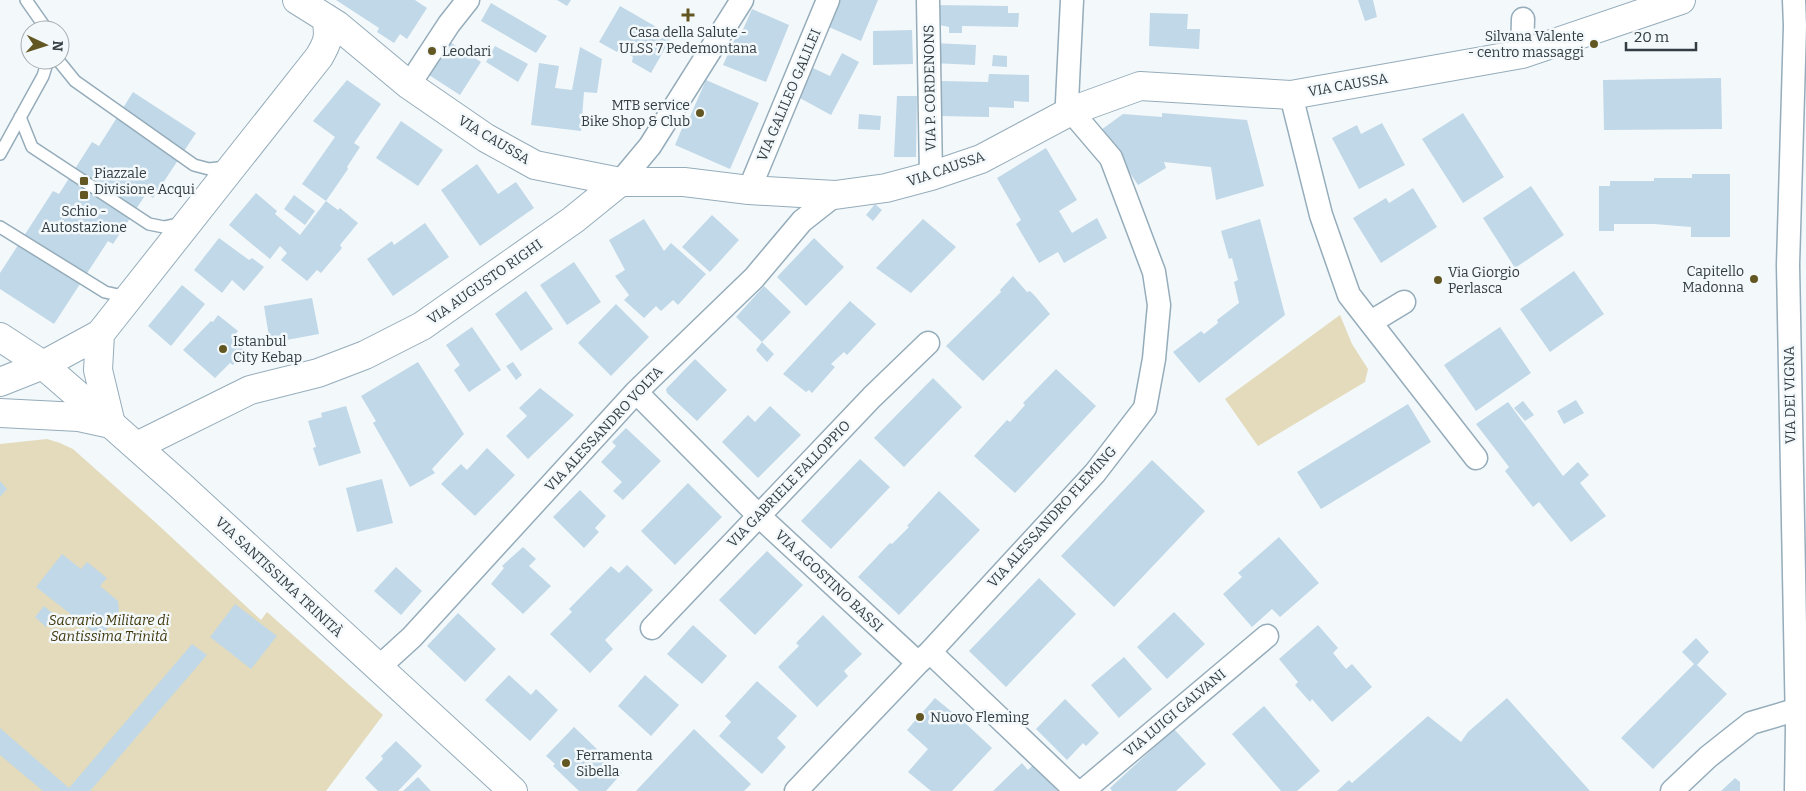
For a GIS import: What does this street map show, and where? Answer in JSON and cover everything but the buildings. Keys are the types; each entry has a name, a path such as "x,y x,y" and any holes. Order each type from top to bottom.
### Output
{"street":[{"path":"0,382 43,365 100,334 319,57 326,45 329,32 326,18 297,0"},
{"path":"408,85 449,24 468,0"},
{"name":"VIA AUGUSTO RIGHI","path":"137,446 250,390 318,373 365,355 422,326 573,220 620,182 650,146 742,0"},
{"name":"VIA GALILEO GALILEI","path":"749,190 828,0"},
{"name":"VIA P. CORDENONS","path":"928,0 931,176"},
{"path":"1071,110 1067,102 1072,0"},
{"name":"VIA CAUSSA","path":"326,18 358,42 408,85 486,138 535,165 620,182 684,182 749,190 835,195 886,188 931,176 981,159 1071,110 1140,86 1292,95 1522,54 1682,0"},
{"name":"VIA DEI VIGNA","path":"1794,0 1797,263 1796,791"},
{"path":"1522,54 1523,19"},
{"path":"1292,95 1321,215 1349,295 1476,458"},
{"name":"VIA ALESSANDRO FLEMING","path":"796,791 924,658 1095,473 1145,408 1154,359 1159,305 1154,272 1111,158 1071,110"},
{"name":"VIA ALESSANDRO VOLTA","path":"378,668 425,624 636,392 754,278 802,221 835,195"},
{"path":"1371,322 1404,302"},
{"path":"0,413 79,416 111,424 98,370 100,334"},
{"name":"VIA SANTISSIMA TRINITÀ","path":"0,337 43,365 137,446 513,791"},
{"name":"VIA GABRIELE FALLOPPIO","path":"652,628 758,515 928,343"},
{"name":"VIA AGOSTINO BASSI","path":"636,392 758,515 1076,791"},
{"name":"VIA LUIGI GALVANI","path":"1084,791 1267,636"},
{"path":"1672,791 1708,757 1751,723 1795,710"}],"lane":[{"path":"26,0 40,20"},
{"path":"0,154 44,76 46,70"},
{"path":"66,70 75,81 194,164 209,170 232,166"},
{"path":"20,117 32,147 148,224 164,227 189,221"},
{"path":"0,227 105,292 118,295 136,290"}],"green space":[{"path":"1340,315 1352,344 1368,369 1365,382 1258,446 1225,399"},
{"name":"Sacrario Militare di Santissima Trinità","path":"47,439 73,449 261,620 267,612 383,715 326,791 0,791 0,444"}],"place":[{"name":"Casa della Salute - ULSS 7 Pedemontana","path":"688,15"},
{"name":"Silvana Valente - centro massaggi","path":"1594,44"},
{"name":"Leodari","path":"432,51"},
{"name":"MTB service Bike Shop & Club","path":"700,113"},
{"name":"Piazzale Divisione Acqui","path":"84,181"},
{"name":"Schio - Autostazione","path":"84,195"},
{"name":"Capitello Madonna","path":"1754,279"},
{"name":"Via Giorgio Perlasca","path":"1438,280"},
{"name":"Istanbul City Kebap","path":"223,349"},
{"name":"Nuovo Fleming","path":"920,717"},
{"name":"Ferramenta Sibella","path":"566,763"}]}
